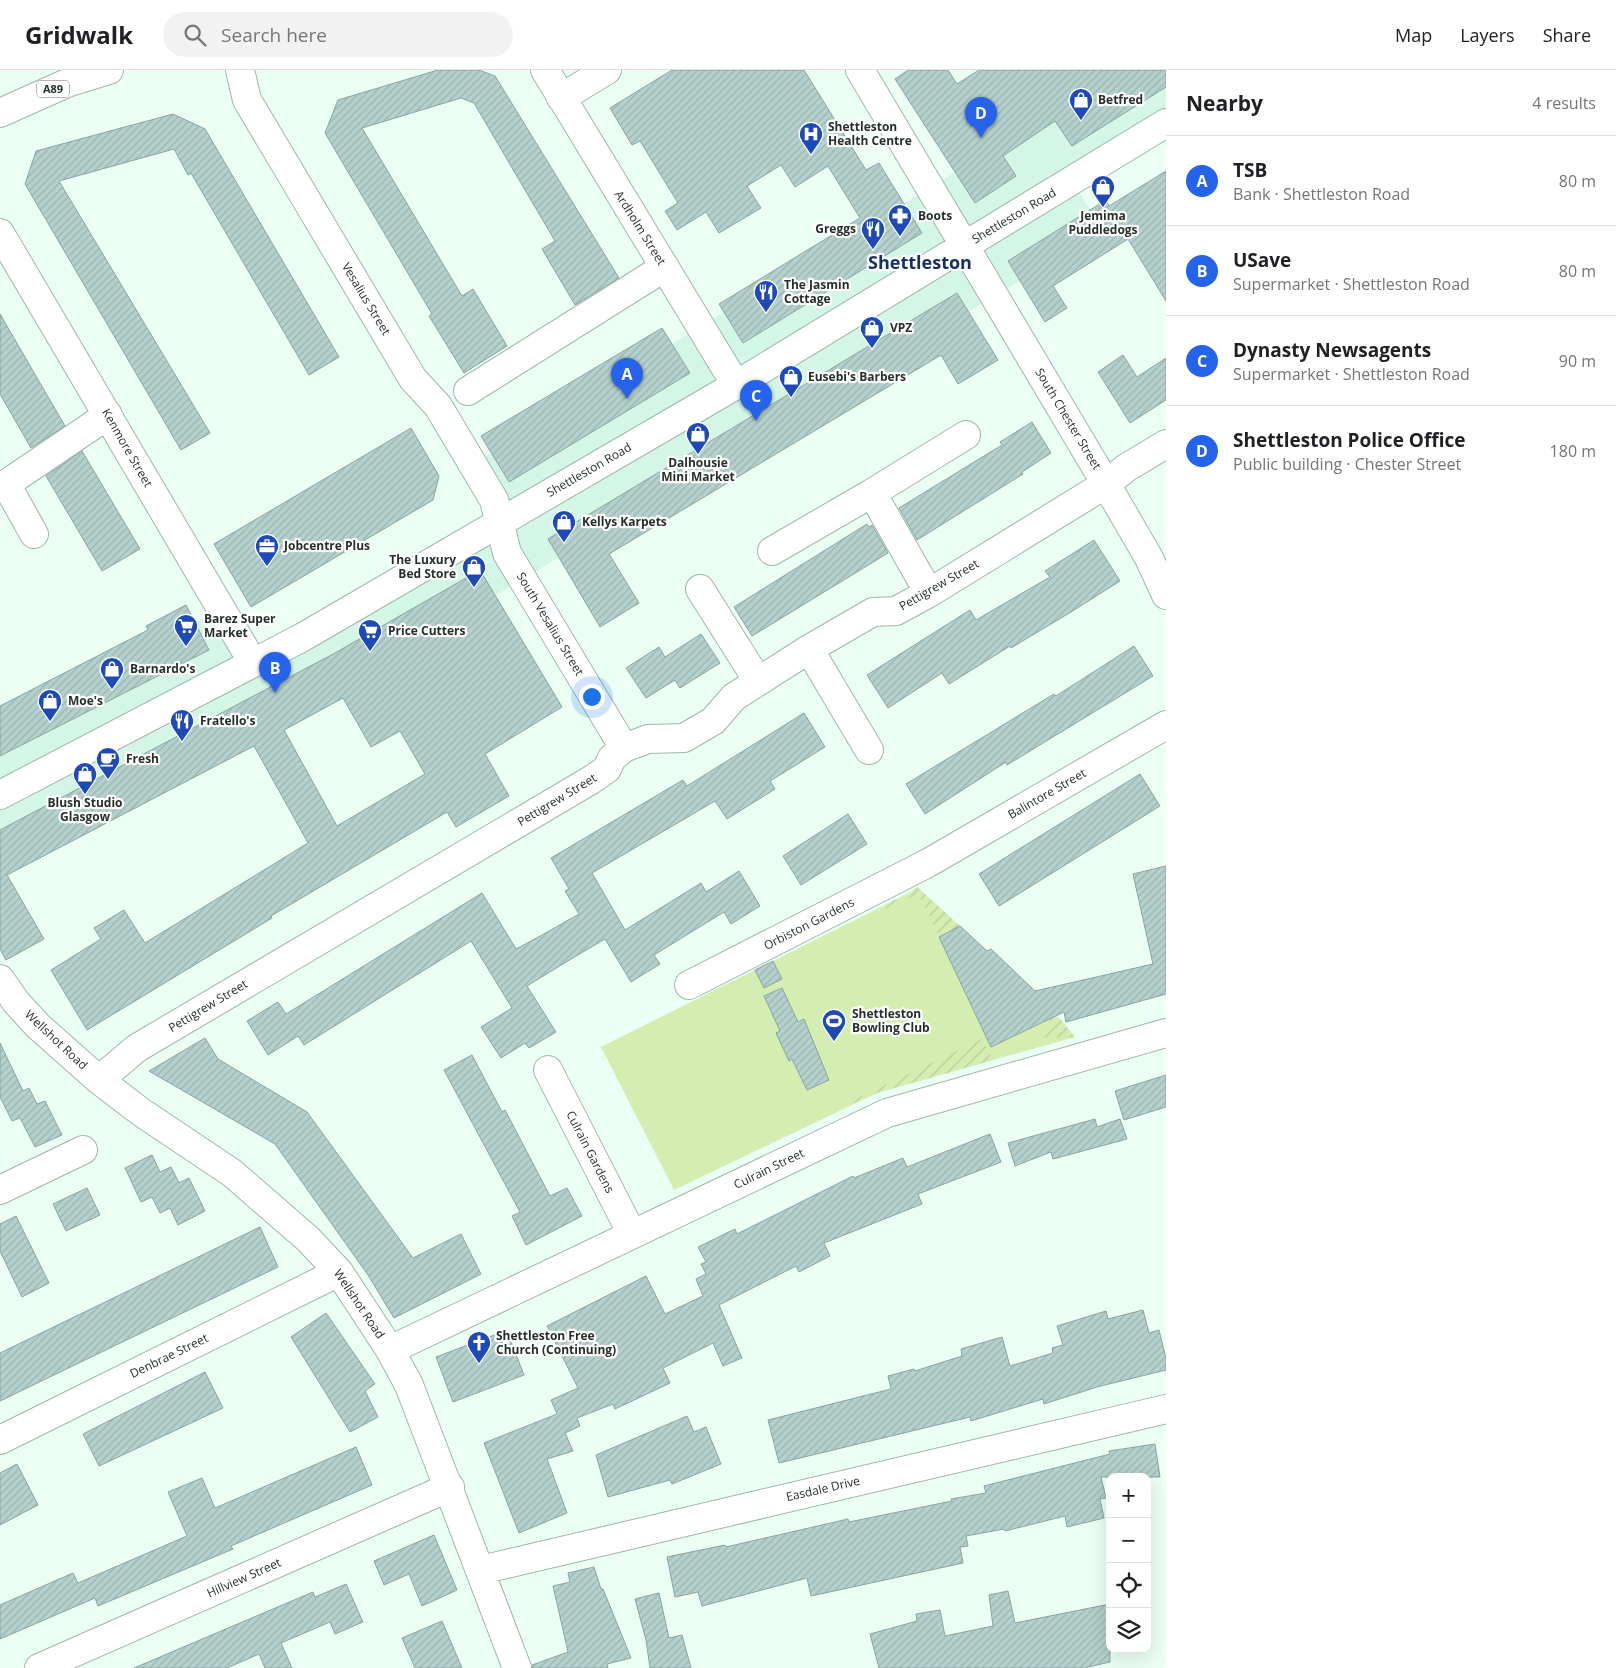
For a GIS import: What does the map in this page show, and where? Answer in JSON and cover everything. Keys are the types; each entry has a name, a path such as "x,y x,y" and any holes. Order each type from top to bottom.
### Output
{"street":[{"name":"A89","path":"0,113 65,76 109,70"},
{"name":"Vesalius Street","path":"240,70 247,100 413,379 438,406 494,500 499,523"},
{"name":"Ardholm Street","path":"545,70 736,385"},
{"path":"561,98 607,70"},
{"name":"South Chester Street","path":"860,70 1106,484 1149,558 1166,595"},
{"name":"Shettleston Road","path":"0,795 304,637 736,385 1166,123"},
{"name":"Kenmore Street","path":"0,233 253,663"},
{"path":"468,391 665,267"},
{"path":"34,534 3,479 108,415"},
{"path":"772,551 872,493 966,434"},
{"name":"Pettigrew Street","path":"99,1080 137,1048 591,780 607,769 612,758 624,748 648,739 684,738 713,721 734,697 758,681 874,612 896,610 929,593 1106,484 1126,468 1166,444"},
{"path":"872,493 929,593"},
{"name":"South Vesalius Street","path":"499,523 508,553 624,748"},
{"path":"700,589 758,681"},
{"path":"809,650 869,750"},
{"name":"Balintore Street","path":"928,863 1166,725"},
{"name":"Orbiston Gardens","path":"689,985 928,863"},
{"name":"Wellshot Road","path":"0,979 38,1026 99,1080 141,1112 232,1173 308,1239 338,1272 390,1350 409,1385 450,1487 517,1668"},
{"name":"Culrain Street","path":"390,1350 887,1114 1166,1033"},
{"name":"Culrain Gardens","path":"548,1070 632,1234"},
{"path":"1,1189 83,1150"},
{"name":"Denbrae Street","path":"0,1440 338,1272"},
{"name":"Easdale Drive","path":"481,1570 1166,1409"},
{"name":"Hillview Street","path":"39,1668 450,1487"}],"shaded area":[{"path":"1166,70 1166,132 1075,187 1104,230 483,603 0,864 0,725 213,613 250,672 518,519 481,459 1055,112"}],"green space":[{"name":"Shettleston Bowling Club","path":"917,887 987,951 991,949 1043,1005 1061,1020 1075,1037 877,1093 674,1190 601,1047 911,892"},
{"path":"917,887 960,926 939,937 918,894 881,911 879,908"},
{"path":"1043,1005 1061,1020 1074,1036 1058,1041 1056,1034 1043,1038 1041,1030 1052,1025"},
{"path":"982,1039 993,1060 877,1093 854,1103 853,1100"}],"building":[{"path":"438,70 479,70 495,76 619,278 575,305 542,249 555,241 474,103 461,98 362,128 462,296 473,289 507,346 464,373 429,316 432,314 325,133 338,100"},
{"name":"Shettleston Health Centre","path":"672,70 804,70 866,170 879,163 922,233 743,343 719,304 860,218 828,166 795,187 781,165 747,186 761,208 719,233 706,212 677,230 665,211 678,203 640,141 632,145 610,108"},
{"path":"908,70 948,70 957,84 979,70 1166,70 1166,87 1072,146 1055,121 1003,156 1016,176 975,203 895,79"},
{"path":"173,114 205,129 339,357 309,375 191,173 188,175 174,149 59,181 210,433 181,450 25,184 36,151"},
{"path":"1166,171 1166,301 1128,239 1053,286 1067,308 1045,322 1008,261 1106,200 1109,206"},
{"path":"957,293 998,360 958,384 941,355 609,554 639,603 600,627 548,539"},
{"path":"0,314 65,426 31,448 0,394"},
{"path":"662,328 690,373 509,482 481,436"},
{"path":"1123,355 1137,377 1166,358 1166,400 1130,423 1098,372"},
{"path":"1032,422 1051,453 1022,472 1023,474 917,540 899,508 1002,445 1000,442"},
{"path":"411,428 439,476 433,500 251,607 214,544"},
{"path":"82,451 140,549 102,571 46,476"},
{"path":"867,524 869,527 872,525 888,553 752,636 734,607"},
{"path":"1094,540 1120,581 949,684 942,673 888,708 867,675 970,610 976,620 1050,577 1045,571"},
{"path":"480,570 562,707 485,754 509,796 456,827 447,812 271,916 272,918 87,1030 51,970 101,939 94,928 124,910 145,943 308,843 254,746 7,875 44,939 6,960 0,949 0,830 335,653","holes":["343,698 371,747 400,731 425,774 337,826 284,730"]},
{"path":"186,605 209,650 0,756 0,706 148,630 146,626"},
{"path":"701,634 720,663 680,688 675,680 646,698 626,668 659,647 665,657"},
{"path":"1134,646 1153,676 1007,765 1006,762 925,814 906,784 1054,694 1056,696"},
{"path":"804,713 825,747 770,781 775,789 727,819 715,801 592,873 625,930 701,883 706,892 739,871 760,906 731,924 724,912 654,955 660,964 631,982 605,939 527,986 556,1032 529,1048 525,1043 501,1058 481,1027 512,1008 471,941 304,1045 298,1036 268,1055 247,1021 278,1002 286,1014 482,893 516,949 542,935 579,914 565,891 569,889 551,858 683,780 687,786"},
{"path":"1140,774 1160,806 999,906 979,874"},
{"path":"848,814 867,844 801,885 783,856"},
{"path":"1166,866 1166,994 1066,1022 1064,1012 991,1047 939,937 960,926 987,951 991,949 1035,991 1153,964 1133,874"},
{"path":"773,961 782,979 764,988 755,970"},
{"path":"782,988 798,1022 804,1019 829,1080 807,1090 792,1059 789,1061 776,1033 780,1031 764,996"},
{"path":"205,1038 218,1059 307,1112 413,1258 461,1234 481,1274 394,1318 368,1275 275,1144 149,1071"},
{"path":"0,1043 23,1091 29,1088 37,1104 45,1101 62,1135 35,1147 20,1118 12,1121 0,1097"},
{"path":"472,1055 502,1112 505,1110 550,1196 567,1188 582,1216 526,1245 512,1216 520,1212 444,1070"},
{"path":"1166,1075 1166,1107 1124,1120 1115,1091"},
{"path":"1095,1119 1097,1127 1120,1119 1127,1139 1053,1159 1051,1152 1015,1166 1008,1143"},
{"path":"990,1134 1001,1162 918,1194 922,1204 824,1243 830,1256 799,1272 796,1266 719,1305 742,1358 723,1366 713,1343 663,1368 670,1383 615,1409 613,1404 577,1418 580,1426 565,1433 573,1451 547,1459 567,1513 519,1533 484,1443 557,1414 551,1400 578,1388 547,1326 646,1276 665,1314 703,1296 696,1279 706,1274 701,1264 706,1262 698,1247 735,1229 737,1234 853,1176 854,1178 903,1158 907,1167"},
{"path":"152,1155 160,1172 171,1167 179,1183 189,1178 205,1211 178,1225 170,1208 160,1213 152,1197 141,1202 125,1168"},
{"path":"87,1188 100,1215 66,1231 53,1204"},
{"path":"16,1216 49,1283 22,1297 0,1251 0,1224"},
{"path":"260,1227 278,1267 0,1401 0,1353"},
{"path":"1143,1310 1149,1333 1159,1330 1166,1358 1166,1370 1097,1387 1044,1404 1043,1399 971,1421 970,1417 779,1463 768,1420 891,1389 888,1376 914,1369 915,1371 962,1356 961,1349 1002,1337 1010,1366 1053,1353 1052,1348 1063,1345 1057,1326 1106,1311 1108,1319"},
{"path":"326,1313 375,1384 365,1391 378,1417 350,1432 291,1337"},
{"name":"Shettleston Free Church (Continuing)","path":"497,1334 500,1343 510,1339 524,1375 453,1402 436,1357"},
{"path":"205,1372 223,1408 99,1466 83,1434"},
{"path":"687,1416 694,1432 706,1427 721,1464 672,1484 670,1480 608,1497 596,1455"},
{"path":"1155,1444 1160,1477 1151,1477 1151,1473 1106,1473 1106,1477 1101,1477 1106,1498 1100,1499 1104,1518 1067,1527 1065,1516 1005,1531 1004,1529 966,1536 968,1546 960,1547 963,1563 811,1596 807,1578 702,1606 698,1592 675,1597 667,1557 725,1545 726,1547 848,1519 849,1522 986,1493 984,1486 1110,1454 1109,1451"},
{"path":"356,1447 372,1485 231,1546 233,1549 98,1606 95,1598 0,1639 0,1605 73,1573 78,1583 187,1536 168,1492 202,1478 215,1508"},
{"path":"17,1464 38,1505 0,1525 0,1473"},
{"path":"434,1535 457,1590 422,1606 409,1574 384,1585 374,1561"},
{"path":"594,1567 601,1589 603,1589 631,1658 607,1664 608,1668 532,1668 532,1665 568,1652 553,1586 570,1582 568,1573"},
{"path":"346,1584 363,1622 335,1634 330,1622 281,1643 292,1668 265,1668 259,1654 227,1668 134,1668 313,1592 315,1597"},
{"path":"1008,1591 1015,1623 1106,1605 1106,1653 1110,1653 1110,1662 1084,1668 879,1668 870,1634 917,1621 916,1614 940,1610 945,1636 993,1626 989,1595"},
{"path":"659,1593 669,1638 682,1635 691,1668 650,1668 646,1640 635,1599"},
{"path":"442,1621 462,1668 415,1668 402,1638"}],"place":[{"name":"Betfred","path":"1081,121"},
{"name":"Shettleston Police Office","path":"981,138"},
{"name":"Shettleston Health Centre","path":"811,155"},
{"name":"Jemima Puddledogs","path":"1103,208"},
{"name":"Boots","path":"900,237"},
{"name":"Greggs","path":"873,250"},
{"name":"The Jasmin Cottage","path":"766,313"},
{"name":"VPZ","path":"872,349"},
{"name":"Eusebi's Barbers","path":"791,398"},
{"name":"TSB","path":"627,399"},
{"name":"Dynasty Newsagents","path":"756,421"},
{"name":"Dalhousie Mini Market","path":"698,455"},
{"name":"Kellys Karpets","path":"564,543"},
{"name":"Jobcentre Plus","path":"267,567"},
{"name":"The Luxury Bed Store","path":"474,588"},
{"name":"Barez Super Market","path":"186,647"},
{"name":"Price Cutters","path":"370,652"},
{"name":"Barnardo's","path":"112,690"},
{"name":"USave","path":"275,693"},
{"name":"Moe's","path":"50,722"},
{"name":"Fratello's","path":"182,742"},
{"name":"Fresh","path":"108,780"},
{"name":"Blush Studio Glasgow","path":"85,795"},
{"name":"Shettleston Bowling Club","path":"834,1042"},
{"name":"Shettleston Free Church (Continuing)","path":"479,1364"}],"district":[{"name":"Shettleston","path":"920,263"}]}
